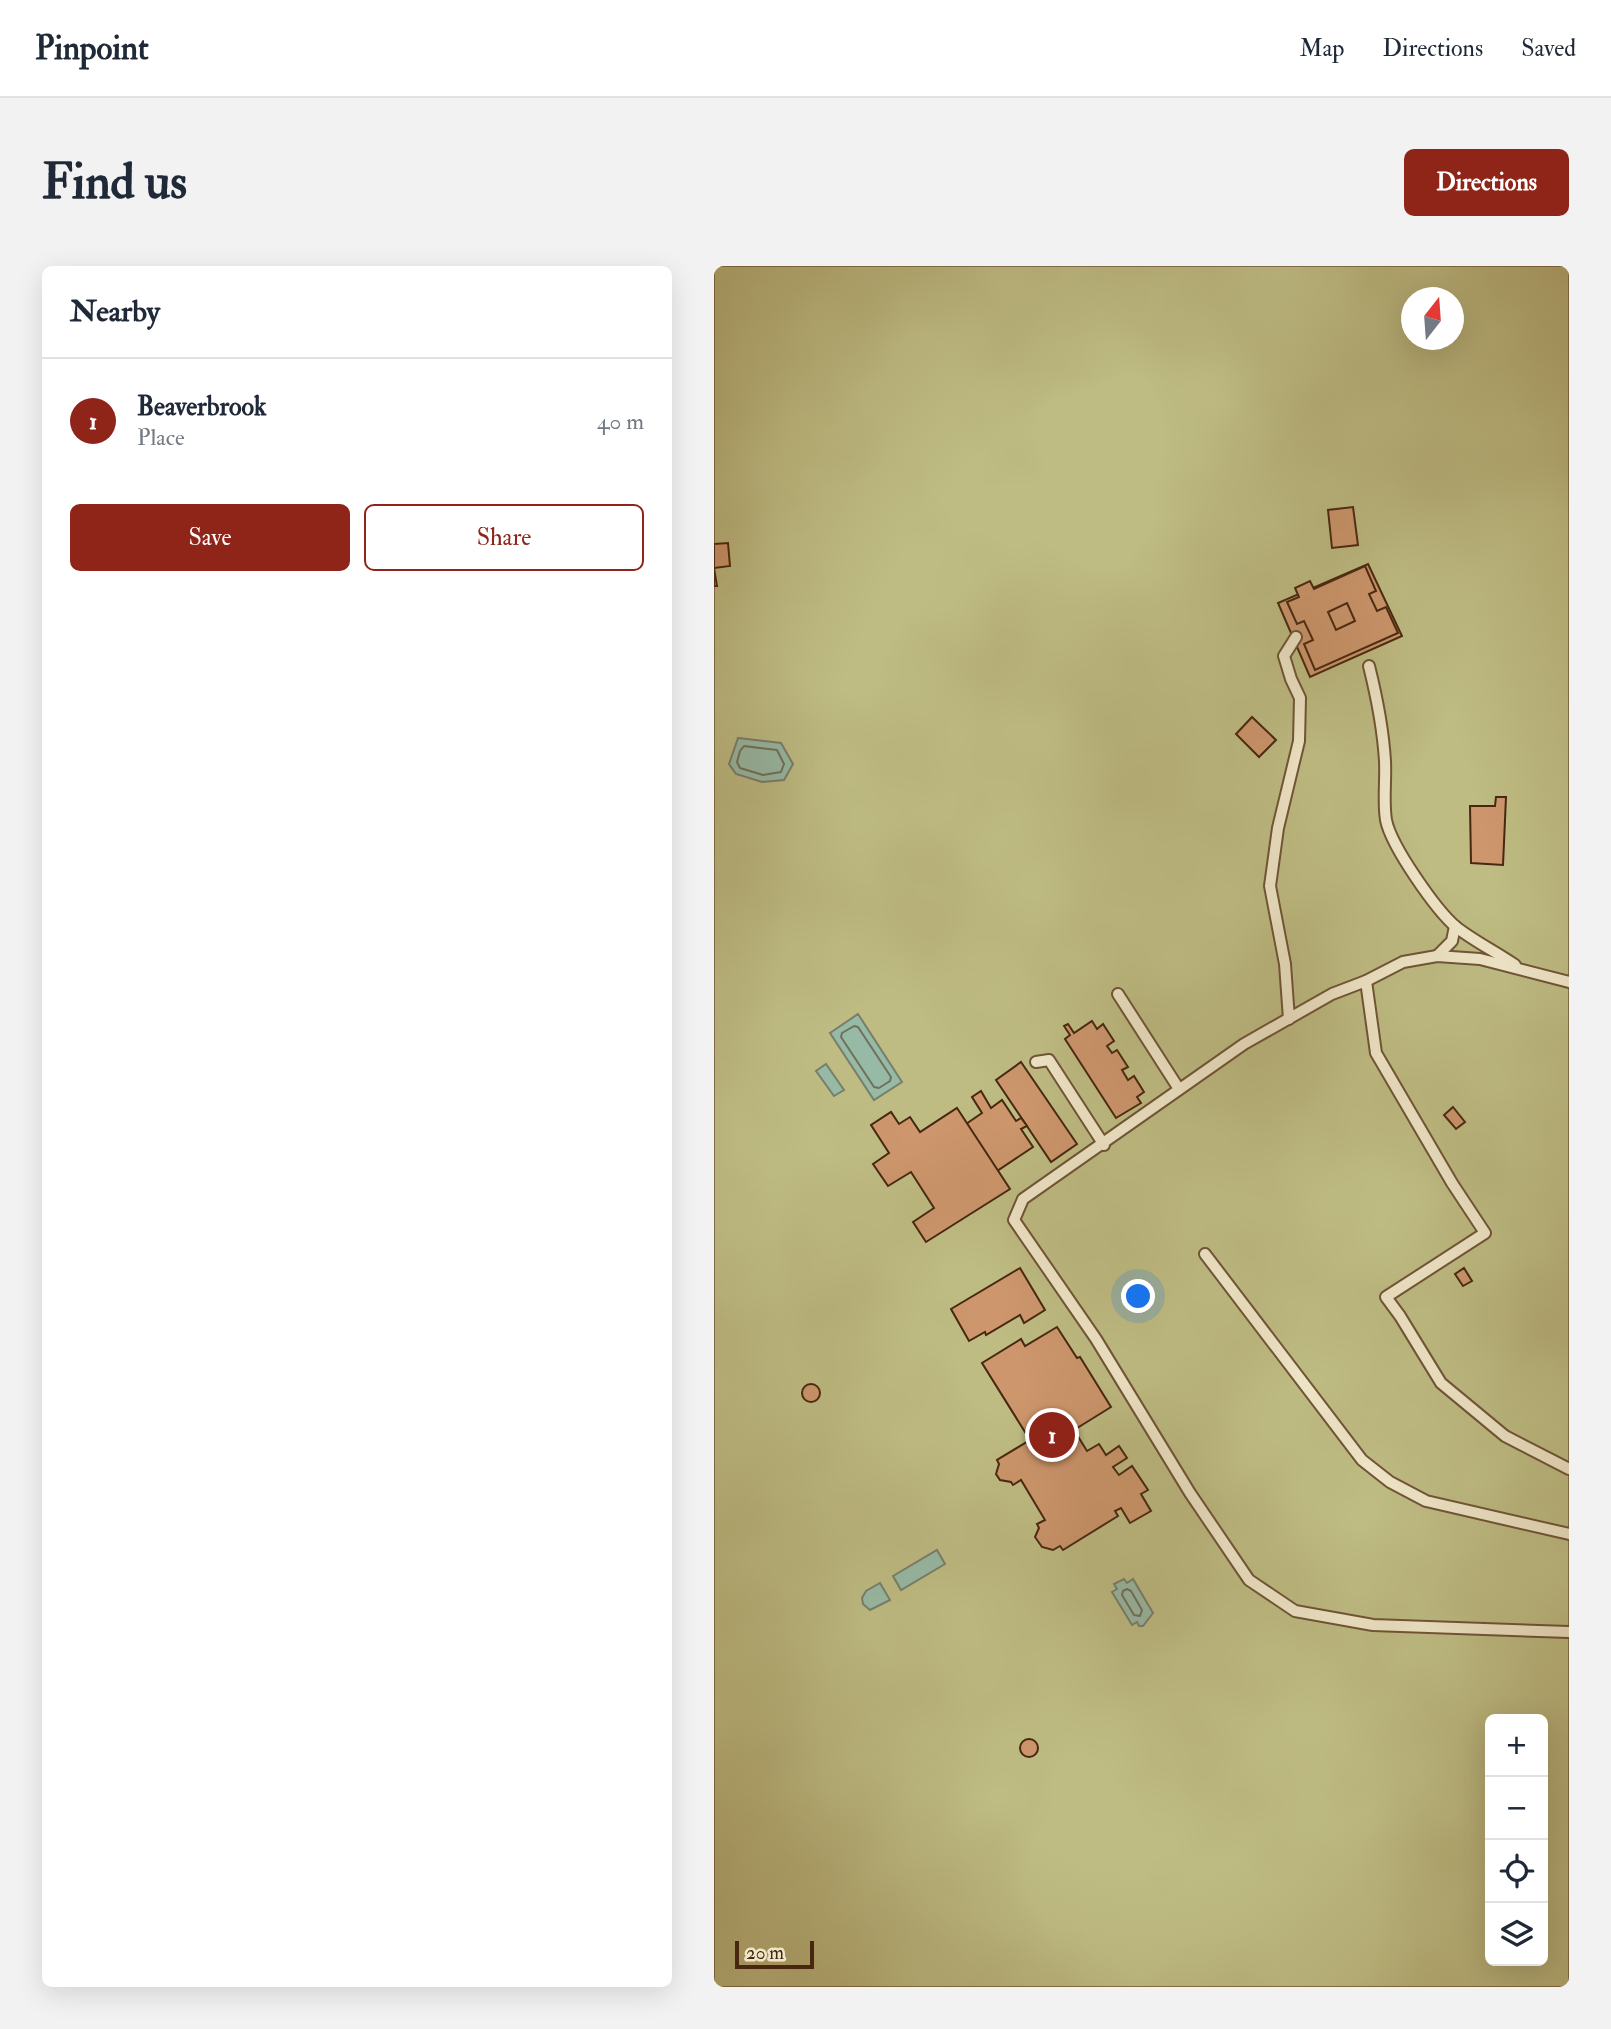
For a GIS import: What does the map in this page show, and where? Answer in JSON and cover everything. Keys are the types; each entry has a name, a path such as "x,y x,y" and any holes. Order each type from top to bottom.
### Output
{"lane":[{"path":"1289,1019 1285,964 1270,886 1278,828 1299,741 1300,698 1284,656 1296,637"},
{"path":"1369,666 1381,716 1386,822 1396,846 1418,881 1455,926 1521,969"},
{"path":"1437,956 1452,941 1455,926"},
{"path":"1569,982 1480,959 1437,956 1403,962 1366,981 1332,994 1244,1044 1023,1199 1014,1220 1096,1339 1190,1493 1249,1580 1295,1611 1373,1625 1569,1632"},
{"path":"1366,981 1376,1053 1452,1183 1485,1233 1386,1297 1441,1383 1505,1436 1569,1469"},
{"path":"1118,994 1179,1088"},
{"path":"1035,1062 1049,1060 1104,1144"},
{"path":"1205,1254 1362,1460 1390,1482 1426,1501 1569,1534"}],"shaded area":[{"path":"714,266 1569,266 1569,1987 714,1987"}],"water":[{"path":"738,738 781,743 793,764 784,780 762,782 736,774 729,764"},
{"path":"858,1014 902,1082 874,1100 830,1033"},
{"path":"826,1064 844,1090 834,1096 816,1071"},
{"path":"937,1550 945,1564 901,1590 893,1576"},
{"path":"1124,1579 1127,1583 1133,1579 1153,1613 1143,1626 1139,1626 1137,1622 1132,1625 1112,1592 1117,1589 1114,1584"},
{"path":"880,1583 890,1600 870,1610 863,1604 862,1598 866,1591"}],"building":[{"path":"1353,507 1358,545 1332,548 1328,510"},
{"path":"728,543 730,566 714,568 714,544"},
{"path":"1368,564 1402,636 1310,677 1278,603"},
{"path":"1365,566 1376,591 1369,594 1377,611 1386,607 1398,633 1315,670 1304,644 1313,640 1304,621 1297,624 1287,602 1299,597 1295,588 1310,581 1314,589","holes":["1347,603 1355,621 1336,630 1328,612"]},
{"path":"1252,717 1276,740 1259,757 1236,734"},
{"path":"1496,797 1506,797 1503,865 1471,863 1470,806 1495,806"},
{"path":"1092,1021 1097,1029 1103,1024 1114,1041 1107,1046 1112,1053 1117,1050 1128,1067 1122,1070 1128,1080 1134,1076 1144,1092 1137,1097 1141,1103 1116,1118 1065,1039 1070,1035 1064,1026 1068,1024 1074,1033"},
{"path":"1021,1062 1077,1144 1051,1162 996,1080"},
{"path":"981,1091 991,1108 1002,1100 1016,1121 1021,1118 1027,1126 1021,1129 1033,1147 997,1171 966,1124 982,1113 972,1097"},
{"path":"1453,1107 1465,1122 1456,1129 1444,1115"},
{"path":"957,1108 1010,1189 926,1242 913,1222 934,1208 911,1172 888,1186 873,1164 889,1153 871,1125 891,1112 899,1124 910,1117 920,1132"},
{"path":"1020,1268 1045,1310 1024,1323 1020,1315 986,1335 985,1332 969,1341 951,1309"},
{"path":"1464,1268 1472,1281 1463,1286 1455,1274"},
{"path":"1057,1327 1077,1358 1080,1357 1111,1407 1074,1430 1087,1451 1099,1444 1106,1455 1119,1446 1127,1458 1113,1467 1119,1475 1132,1466 1148,1490 1141,1494 1151,1511 1130,1523 1121,1508 1115,1511 1118,1516 1063,1550 1060,1546 1053,1550 1042,1547 1035,1537 1039,1528 1037,1524 1045,1520 1021,1480 1013,1485 1000,1480 996,1474 999,1464 997,1460 1030,1440 982,1363 1021,1339 1025,1346"},
{"path":"807,1384 815,1384 820,1393 818,1400 807,1402 802,1397 802,1389"},
{"path":"1029,1739 1035,1742 1038,1748 1035,1754 1029,1757 1023,1754 1020,1748 1023,1742"}],"place":[{"name":"Beaverbrook","path":"1052,1435"}]}
